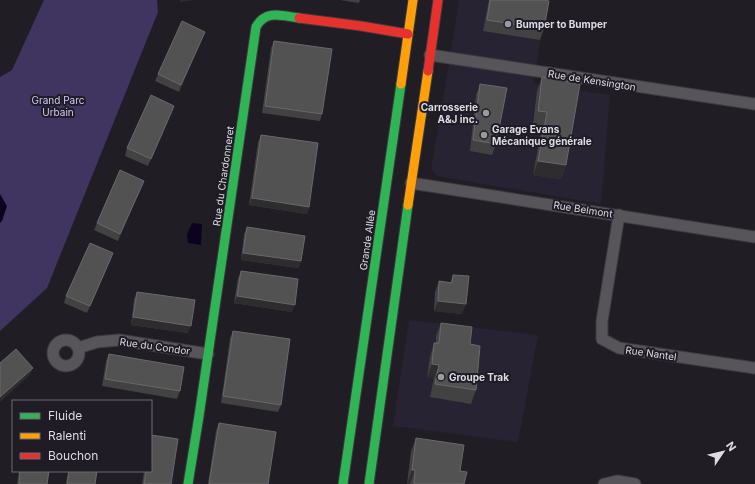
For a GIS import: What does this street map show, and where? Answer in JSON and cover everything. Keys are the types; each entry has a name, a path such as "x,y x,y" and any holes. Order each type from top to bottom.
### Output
{"main road":[{"name":"Grande Allée","path":"343,484 413,0"},
{"path":"369,484 438,0"},
{"name":"Rue du Chardonneret","path":"188,484 256,27 258,22 263,17 274,15 361,26 408,34"}],"street":[{"name":"Rue de Kensington","path":"430,55 755,104"},
{"name":"Rue Belmont","path":"411,183 755,237"},
{"name":"Rue Nantel","path":"619,215 602,321 602,340 619,348 755,368"},
{"name":"Rue du Condor","path":"78,348 97,342 119,340 208,354"},
{"path":"604,484 617,481 635,484"}],"shaded area":[{"path":"459,0 547,0 533,84 610,95 601,204 437,176 431,169"},
{"path":"0,194 7,206 0,223"},
{"path":"192,223 202,224 201,245 188,243 187,234"},
{"path":"409,320 538,335 518,442 393,426"}],"green space":[{"name":"Grand Parc Urbain","path":"44,0 157,0 158,12 47,288 0,331 0,77 12,70"}],"building":[{"path":"490,0 549,1 544,29 487,20"},
{"path":"182,21 205,32 181,85 158,74"},
{"path":"274,41 332,49 322,114 265,106"},
{"path":"542,77 580,84 566,165 538,161 547,112 538,111"},
{"name":"Garage Evans Mécanique générale","path":"480,84 507,88 496,144 473,140"},
{"path":"151,95 174,106 151,159 127,148"},
{"path":"261,135 318,143 309,207 252,198"},
{"path":"120,170 144,181 120,234 97,223"},
{"path":"247,227 305,236 301,261 243,253"},
{"path":"90,243 113,253 90,306 66,296"},
{"path":"241,271 298,279 295,305 237,296"},
{"path":"453,275 469,276 466,304 438,301 439,281 452,283"},
{"path":"137,292 195,300 191,326 133,317"},
{"path":"441,323 472,327 470,344 480,346 476,390 435,384 439,365 432,364 434,343 439,343"},
{"path":"233,331 290,339 281,405 223,396"},
{"path":"16,349 33,368 0,397 0,363"},
{"path":"109,354 184,367 180,391 105,379"},
{"path":"219,423 276,432 268,484 209,484"},
{"path":"152,435 178,439 171,484 144,484 146,472 152,472"},
{"path":"416,438 464,445 460,471 467,472 464,484 414,484 415,470 412,470"},
{"path":"20,472 49,472 47,484 19,484"},
{"path":"69,472 97,472 95,484 67,484"}],"traffic: fast":[{"path":"188,484 256,27 260,21 270,16 281,15 299,18"},
{"path":"343,484 401,84"},
{"path":"369,484 408,205"}],"traffic: slow":[{"path":"401,84 413,0"},
{"path":"408,205 428,71"}],"traffic: jam":[{"path":"428,71 438,0"},
{"path":"299,18 408,34"}],"place":[{"name":"Bumper to Bumper","path":"508,24"},
{"name":"Carrosserie A&J inc.","path":"486,113"},
{"name":"Garage Evans Mécanique générale","path":"484,135"},
{"name":"Groupe Trak","path":"441,377"}]}
